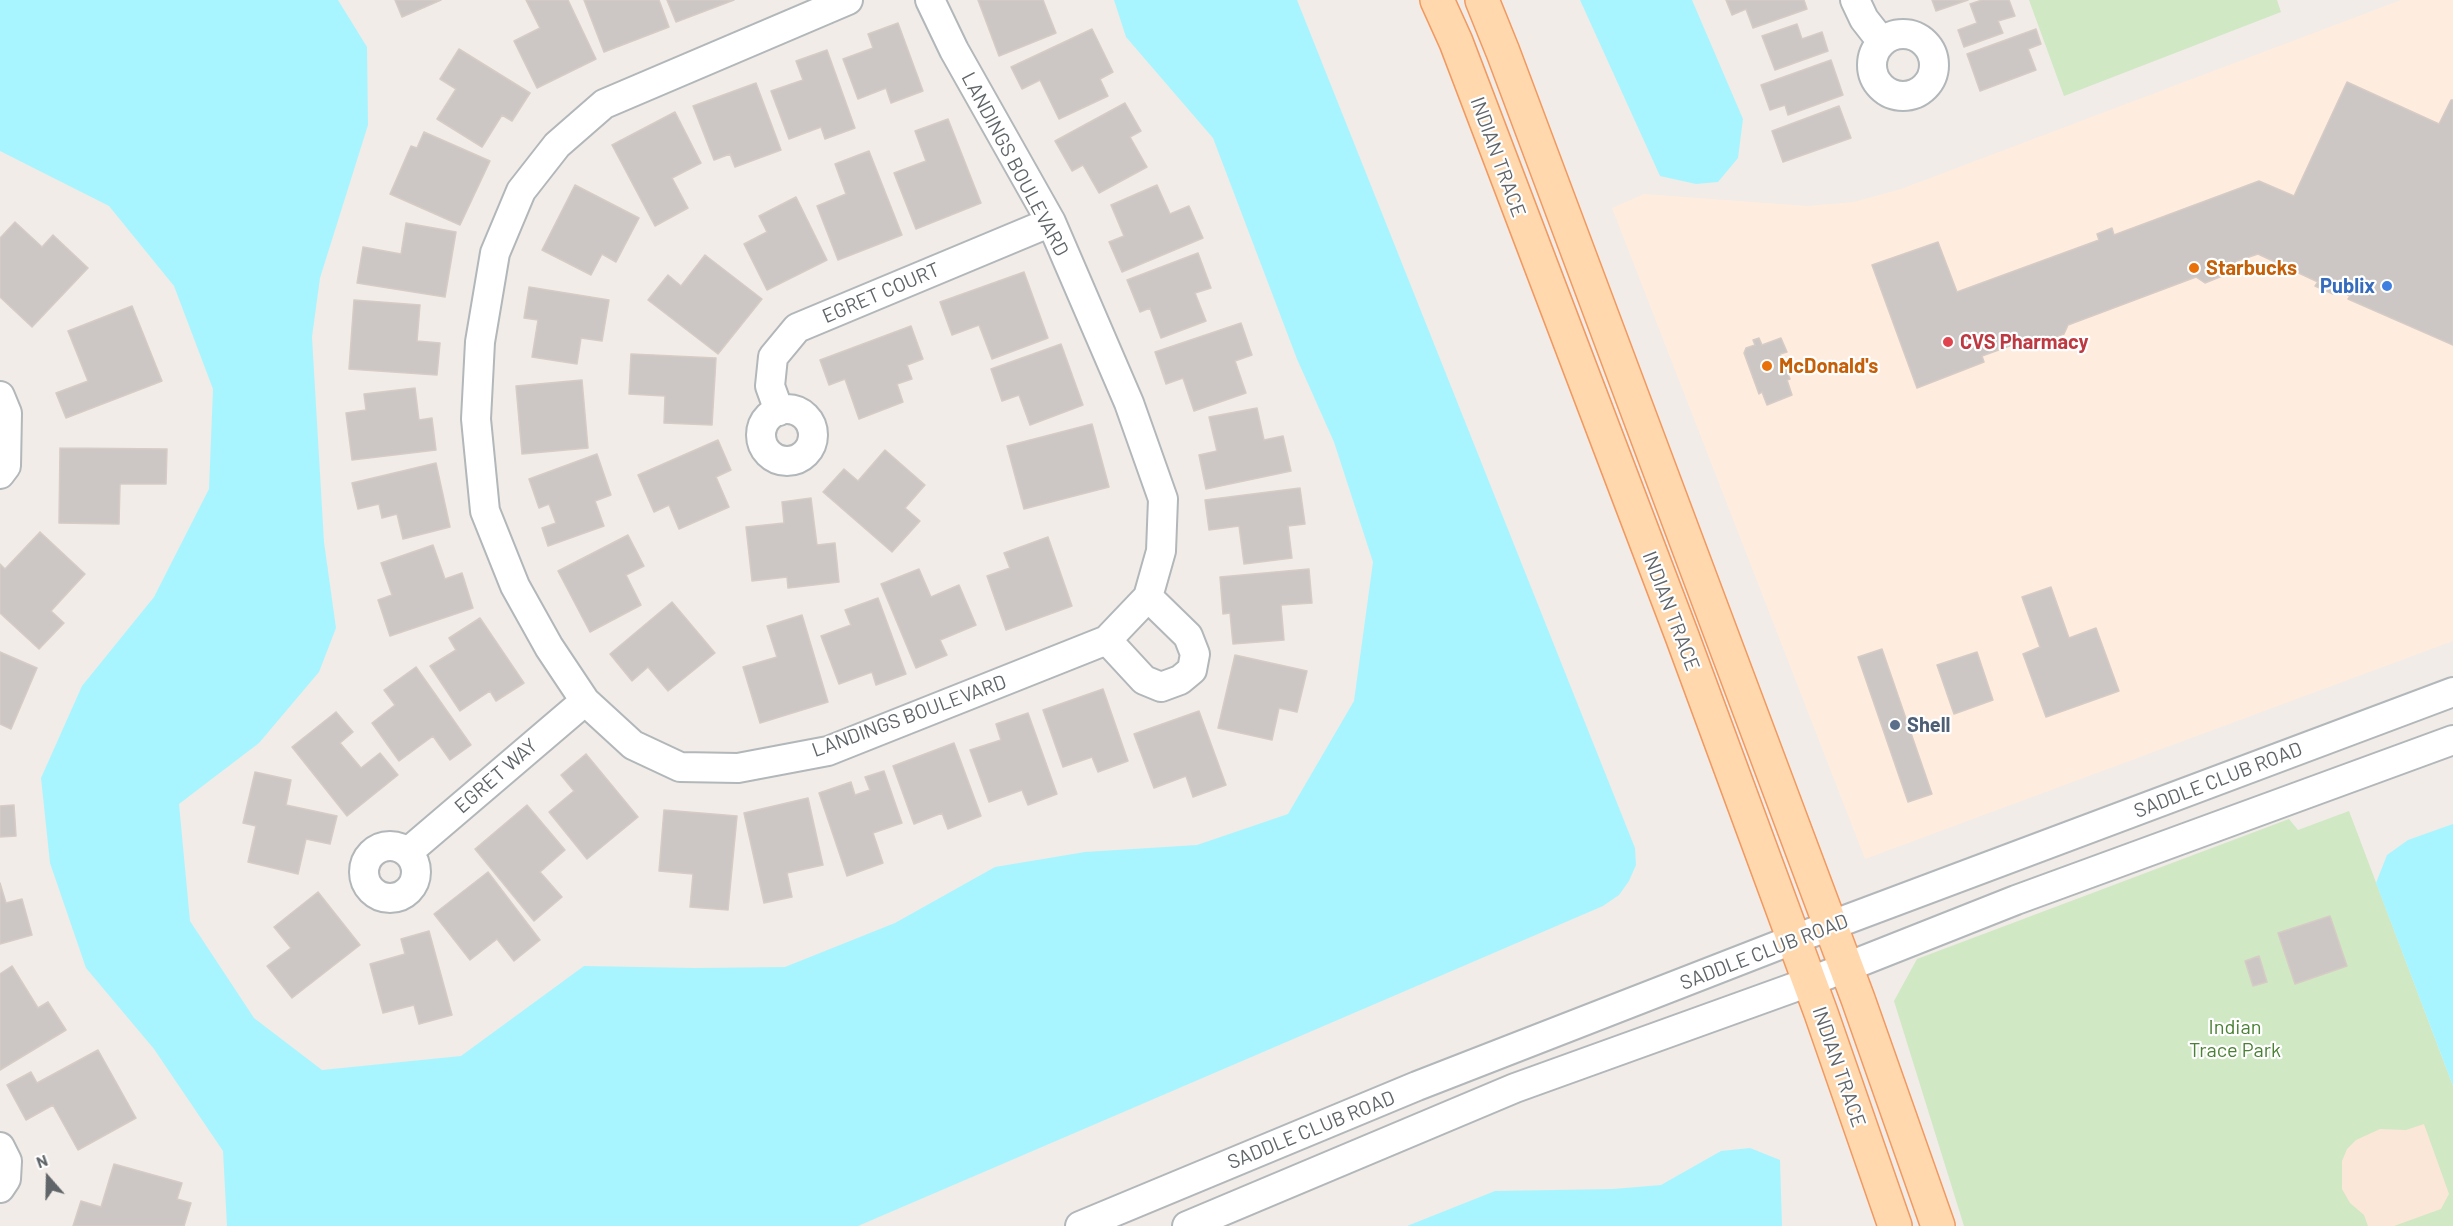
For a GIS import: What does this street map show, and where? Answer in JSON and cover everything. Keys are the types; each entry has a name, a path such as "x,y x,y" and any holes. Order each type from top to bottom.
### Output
{"main road":[{"name":"INDIAN TRACE","path":"1437,0 1456,42 1682,636 1809,982 1895,1226"},
{"name":"INDIAN TRACE","path":"1482,0 1831,926 1938,1226"}],"street":[{"name":"LANDINGS BOULEVARD","path":"848,0 604,104 557,146 521,191 495,253 480,342 476,419 485,511 514,586 549,647 585,700 633,745 680,768 738,768 828,750 1107,640 1148,597 1161,551 1163,499 1129,403 1051,222 954,50 930,0"},
{"path":"1855,0 1864,19 1882,42"},
{"name":"EGRET COURT","path":"779,411 770,386 773,357 798,328 1051,222"},
{"path":"0,396 7,413 6,466 0,474"},
{"path":"1107,640 1144,680 1161,687 1180,680 1192,670 1195,654 1188,636 1148,597"},
{"name":"SADDLE CLUB ROAD","path":"1080,1226 1417,1086 1792,940 2453,692"},
{"name":"EGRET WAY","path":"408,852 585,700"},
{"name":"SADDLE CLUB ROAD","path":"1187,1226 1515,1088 1809,982 2016,900 2453,740"},
{"path":"0,1147 7,1161 6,1179 0,1188"}],"shaded area":[{"path":"2401,0 2453,0 2453,641 1865,859 1612,208 1644,194 1807,206 1854,202 1901,189"}],"green space":[{"path":"2029,0 2277,0 2281,12 2064,96"},
{"name":"Indian Trace Park","path":"2349,811 2453,1086 2453,1226 1964,1226 1894,1001 1917,959 2289,819 2298,830"}],"sand":[{"path":"2424,1124 2449,1194 2441,1209 2394,1226 2368,1226 2364,1215 2350,1203 2342,1189 2342,1161 2347,1149 2356,1140 2380,1129 2406,1130"}],"water":[{"path":"0,0 338,0 367,47 368,125 320,278 312,337 324,542 336,628 319,672 259,743 179,804 190,921 254,1018 322,1070 461,1056 584,966 785,967 895,923 995,867 1085,852 1197,845 1288,814 1354,701 1373,562 1334,442 1297,359 1213,138 1126,37 1114,0 1297,0 1635,848 1636,865 1629,881 1619,895 1603,906 858,1226 227,1226 223,1151 154,1049 86,968 50,863 41,778 82,686 154,597 209,489 213,389 174,286 109,206 0,151"},
{"path":"1580,0 1692,0 1743,119 1738,158 1718,182 1696,184 1660,176"},
{"path":"2453,824 2453,1086 2376,883 2387,855 2408,840"},
{"path":"1750,1148 1780,1160 1782,1226 1407,1226 1495,1191 1613,1189 1661,1185 1721,1151"}],"building":[{"path":"395,0 441,0 402,17"},
{"path":"526,0 568,0 596,59 537,88 514,41 540,28"},
{"path":"584,0 659,0 669,27 604,52"},
{"path":"667,0 734,0 676,22"},
{"path":"978,0 1043,0 1056,33 999,56"},
{"path":"1726,0 1804,0 1807,9 1753,28 1746,9 1732,15"},
{"path":"1932,0 1968,0 1936,11"},
{"path":"1982,0 2009,0 2015,16 1998,21 2003,33 1964,47 1958,30 1977,23 1970,4"},
{"path":"898,23 923,91 891,103 886,88 858,99 843,59 873,48 868,34"},
{"path":"1797,24 1802,39 1822,32 1828,51 1775,70 1762,36"},
{"path":"1092,29 1113,72 1100,79 1108,96 1059,119 1040,80 1022,89 1011,67"},
{"path":"2036,29 2041,44 2028,49 2036,70 1980,91 1967,54"},
{"path":"459,49 530,93 512,121 502,115 482,147 437,119 456,89 440,79"},
{"path":"827,50 855,128 825,139 821,127 789,139 771,91 803,80 796,61"},
{"path":"1831,60 1843,95 1788,115 1785,105 1770,110 1761,85"},
{"path":"2347,82 2439,124 2453,100 2453,345 2348,299 2350,296 2337,289 2333,294 2315,286 2318,282 2258,254 2237,261 2232,272 2205,283 2196,277 2068,325 2064,334 2035,344 2026,340 1982,356 1984,362 1917,388 1872,265 1938,242 1957,292 2099,240 2097,234 2112,228 2114,235 2259,181 2294,196"},
{"path":"756,83 781,150 735,167 730,154 714,160 693,106"},
{"path":"1125,103 1141,131 1130,137 1147,167 1099,193 1083,165 1072,171 1055,141"},
{"path":"1839,106 1851,138 1783,162 1772,131"},
{"path":"675,112 701,163 672,178 688,208 655,226 612,145"},
{"path":"948,119 981,203 916,229 894,173 926,161 915,131"},
{"path":"424,132 490,161 460,225 390,194 411,146 417,148"},
{"path":"869,151 902,235 838,260 817,206 846,194 835,164"},
{"path":"575,185 639,218 616,262 602,254 591,275 542,250"},
{"path":"1157,185 1170,214 1189,206 1203,238 1122,272 1109,242 1124,236 1111,205"},
{"path":"796,197 827,260 767,290 744,244 767,232 759,216"},
{"path":"15,222 42,247 53,235 88,268 32,327 0,297 0,238"},
{"path":"406,223 456,232 445,297 357,283 363,247 401,254"},
{"path":"1198,253 1211,288 1195,293 1206,321 1161,338 1150,308 1140,312 1127,280"},
{"path":"705,255 762,299 718,354 648,300 668,275 681,286"},
{"path":"1024,272 1048,338 992,359 979,325 952,335 940,302"},
{"path":"529,287 609,300 602,341 581,338 577,364 532,357 538,320 524,318"},
{"path":"354,300 420,305 417,341 440,343 437,375 349,369"},
{"path":"132,306 162,381 66,418 56,393 88,381 68,331"},
{"path":"1241,323 1252,355 1235,361 1246,393 1194,411 1183,378 1166,384 1155,352"},
{"path":"911,326 923,359 907,365 912,379 897,384 903,402 859,419 845,379 829,385 820,360"},
{"name":"McDonald's","path":"1759,338 1762,345 1781,338 1787,352 1780,354 1790,379 1787,380 1792,395 1767,405 1762,392 1759,394 1744,353 1746,348 1755,345 1753,340"},
{"path":"1061,344 1083,405 1030,425 1019,395 1002,401 991,369"},
{"path":"631,354 716,358 712,425 664,423 665,396 629,394"},
{"path":"582,380 588,448 522,454 516,386"},
{"path":"415,388 419,420 432,418 436,450 352,460 346,413 366,410 364,394"},
{"path":"1257,408 1264,440 1283,436 1291,471 1206,489 1199,455 1217,451 1209,417"},
{"path":"1092,424 1109,487 1024,509 1007,446"},
{"path":"718,440 731,470 716,477 729,507 679,529 669,505 654,512 638,475"},
{"path":"60,448 167,449 166,484 120,484 119,524 59,523"},
{"path":"885,450 925,485 905,508 920,521 892,552 823,492 844,469 858,481"},
{"path":"597,454 611,495 595,501 604,526 548,546 542,528 556,523 549,504 539,508 529,479"},
{"path":"436,463 450,527 403,539 397,514 382,518 379,504 358,509 352,483"},
{"path":"1300,488 1305,524 1288,526 1292,558 1244,564 1239,526 1209,530 1205,500"},
{"path":"811,498 817,545 835,543 839,582 788,588 787,577 752,581 746,527 784,523 782,502"},
{"path":"40,532 85,574 51,611 64,623 39,649 0,613 0,564 5,569"},
{"path":"628,535 644,566 626,575 641,605 590,632 558,571"},
{"path":"1048,537 1072,606 1006,630 987,576 1010,568 1004,553"},
{"path":"433,545 445,579 462,573 473,608 390,636 378,600 392,595 381,563"},
{"path":"919,569 931,597 959,585 976,625 940,640 947,655 916,668 881,584"},
{"path":"1309,569 1312,603 1281,605 1284,640 1233,644 1230,613 1223,614 1220,577"},
{"path":"2051,587 2069,638 2096,628 2119,691 2046,717 2023,654 2040,647 2022,597"},
{"path":"878,598 906,674 876,685 872,672 839,684 821,636 851,625 845,610"},
{"path":"672,602 715,653 668,691 648,667 632,681 610,654"},
{"path":"802,615 828,702 760,723 743,667 777,657 767,626"},
{"path":"480,618 524,683 496,701 490,691 460,711 430,666 456,650 449,638"},
{"name":"Shell","path":"1882,649 1932,794 1908,802 1858,657"},
{"path":"0,652 37,668 11,729 0,724"},
{"path":"1977,652 1993,700 1954,714 1937,665"},
{"path":"1235,655 1307,671 1297,712 1279,708 1272,740 1218,728"},
{"path":"416,667 471,745 450,760 433,736 399,761 372,723 395,705 384,690"},
{"path":"1103,689 1128,761 1098,772 1092,757 1063,767 1043,710"},
{"path":"1199,711 1226,785 1193,797 1186,776 1154,788 1134,734"},
{"path":"336,712 353,732 340,743 361,768 380,753 398,775 347,816 292,747"},
{"path":"1028,713 1057,794 1028,805 1022,790 989,802 970,750 1001,740 996,724"},
{"path":"954,743 981,816 948,829 942,813 914,824 893,766"},
{"path":"586,754 638,817 587,859 549,812 574,791 561,775"},
{"path":"884,771 902,823 873,833 883,863 847,876 819,793 851,782 855,795 870,790 865,777"},
{"path":"255,772 291,780 286,805 337,816 330,844 306,839 298,874 248,862 256,826 243,823"},
{"path":"808,798 823,865 787,873 792,897 764,903 744,813"},
{"path":"14,805 16,836 0,837 0,806"},
{"path":"527,805 565,850 540,872 562,897 534,921 475,849"},
{"path":"664,810 737,816 728,910 690,907 693,874 659,871"},
{"path":"488,872 540,940 514,961 497,939 470,960 434,914"},
{"path":"0,883 6,903 22,899 32,935 0,944"},
{"path":"318,892 360,945 292,998 267,966 291,948 274,927"},
{"path":"2330,916 2347,966 2295,984 2278,933"},
{"path":"429,931 452,1015 419,1024 414,1005 383,1013 370,964 405,954 401,939"},
{"path":"2259,956 2267,982 2253,986 2245,961"},
{"path":"12,966 38,1008 48,1002 66,1030 0,1070 0,974"},
{"path":"98,1050 136,1118 78,1150 53,1105 26,1120 7,1085 31,1072 37,1083"},
{"path":"114,1164 182,1183 177,1199 191,1203 184,1226 73,1226 81,1201 101,1207"}],"place":[{"name":"Starbucks","path":"2194,268"},
{"name":"Publix","path":"2387,286"},
{"name":"CVS Pharmacy","path":"1948,342"},
{"name":"McDonald's","path":"1767,366"},
{"name":"Shell","path":"1895,725"}]}
